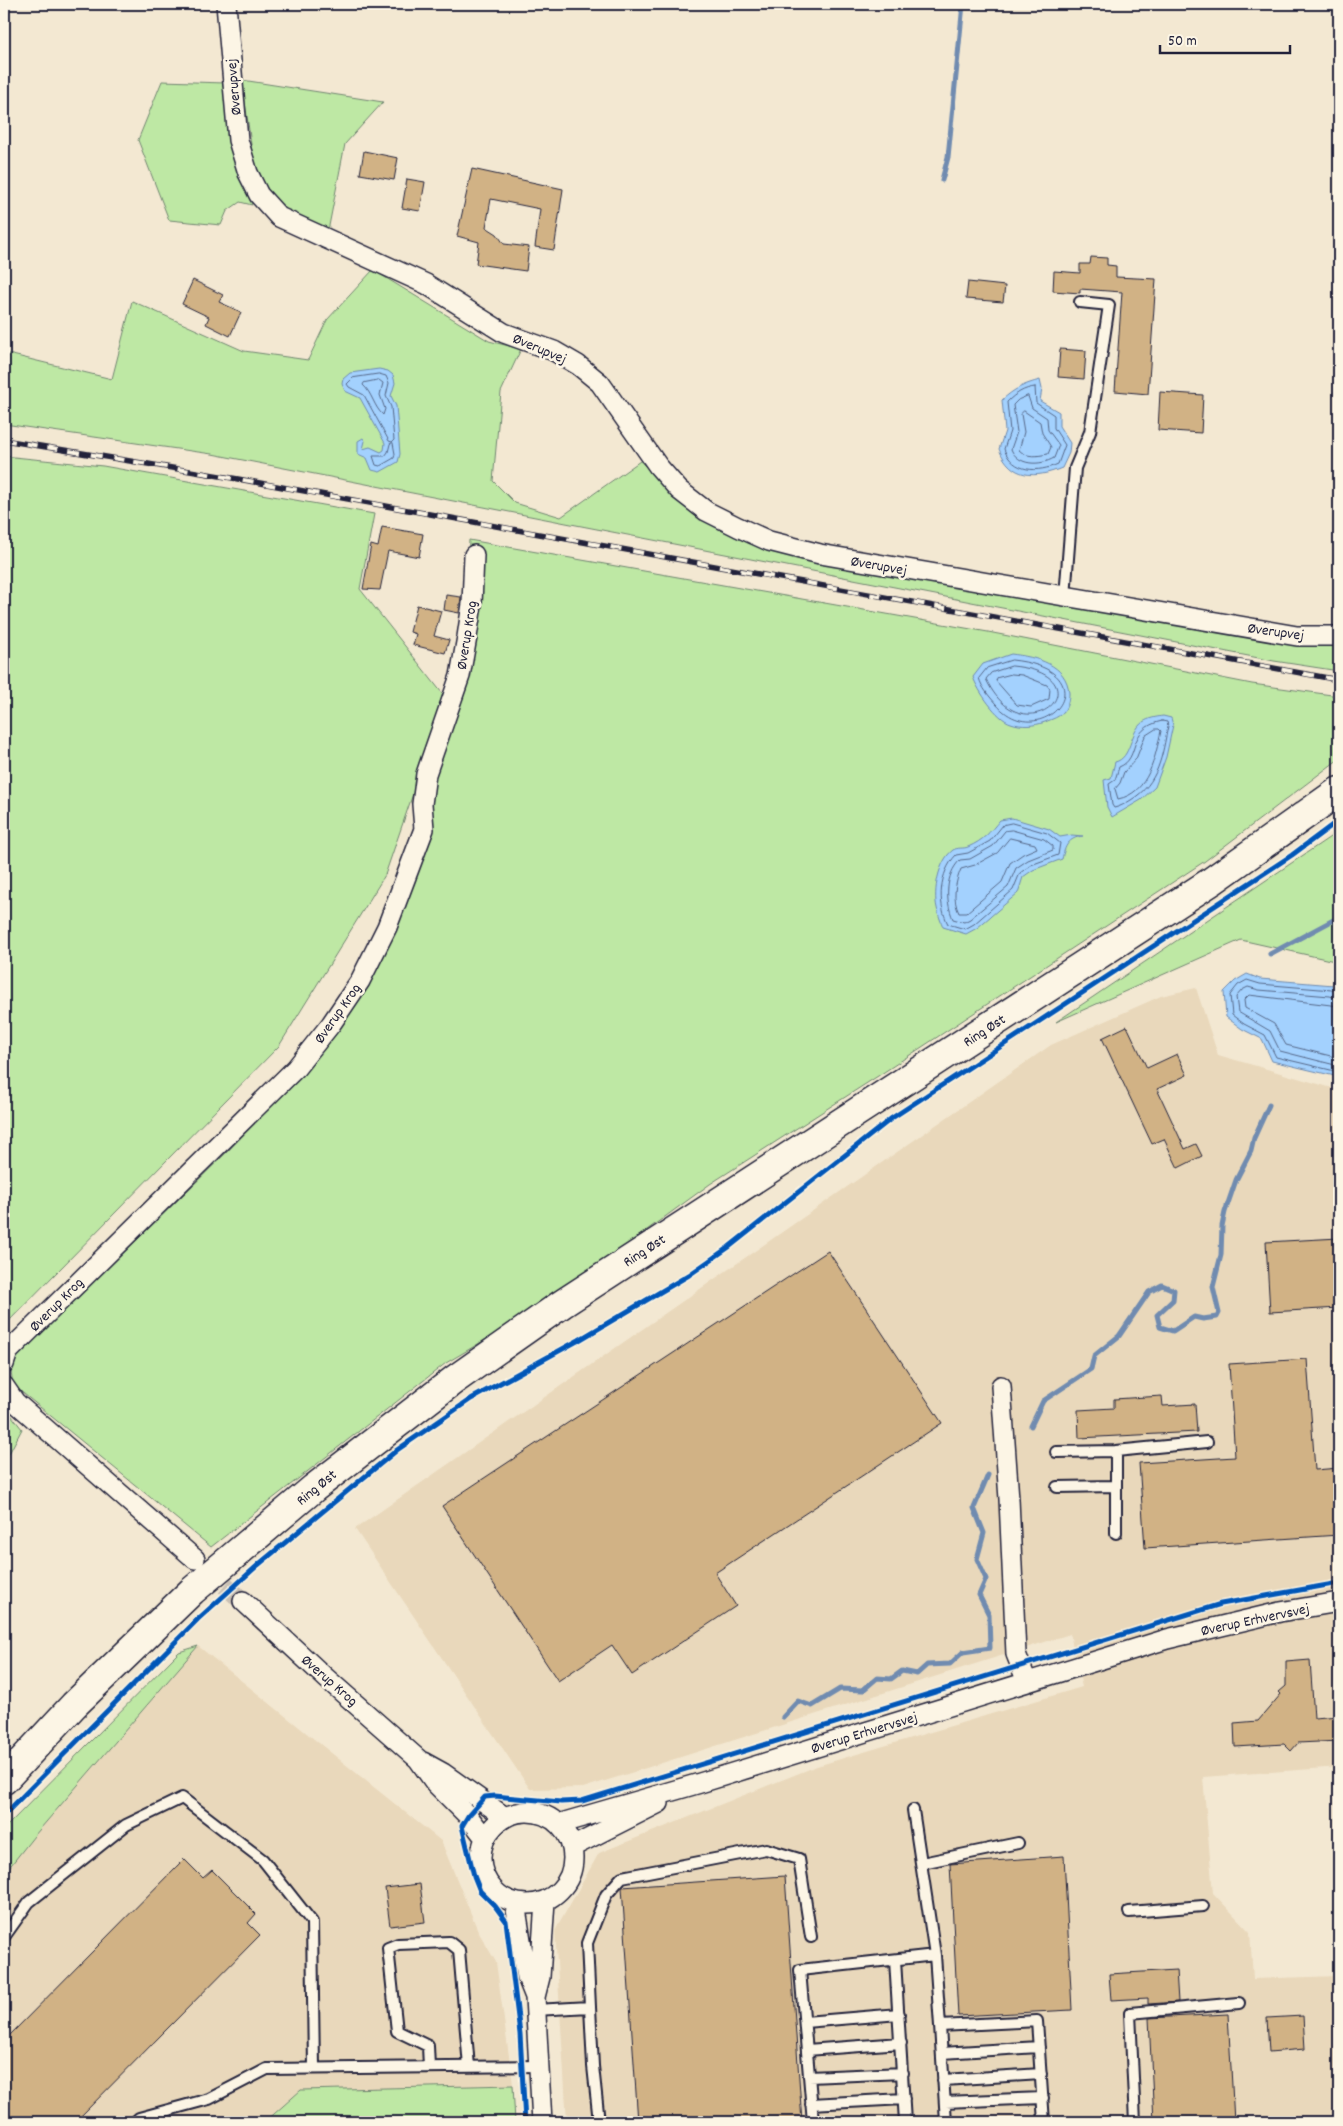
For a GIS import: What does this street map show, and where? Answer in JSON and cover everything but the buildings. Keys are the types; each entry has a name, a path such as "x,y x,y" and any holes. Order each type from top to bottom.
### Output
{"main road":[{"name":"Ring Øst","path":"4,1780 74,1705 192,1591 314,1488 454,1380 562,1304 1212,881 1339,791"}],"street":[{"name":"Øverupvej","path":"226,4 238,140 248,173 259,195 279,217 426,284 504,334 554,351 578,365 600,383 658,466 679,490 706,511 769,541 820,554 1296,636 1339,636"},
{"name":"Øverup Krog","path":"4,1364 8,1352 296,1068 331,1024 360,981 387,927 424,829 422,804 426,774 460,676 468,637 472,604 474,555"},
{"path":"4,1386 15,1402 195,1559"},
{"path":"1001,1386 1009,1499 1016,1654 1027,1682"},
{"name":"Øverup Krog","path":"243,1601 326,1678 418,1759 443,1773 506,1817"},
{"name":"Øverup Erhvervsvej","path":"558,1824 700,1783 1167,1639 1280,1612 1339,1602"},
{"name":"Øverup Krog","path":"418,1759 435,1783 468,1816 485,1838"},
{"name":"Øverup Erhvervsvej","path":"572,1847 700,1783"},
{"path":"533,1812 546,1816 558,1824 567,1834 572,1847 573,1860 568,1878 556,1894 545,1900 530,1904 515,1903 500,1896 489,1884 482,1870 481,1854 485,1838 494,1826 506,1817 519,1813 533,1812"},
{"path":"542,2122 535,2003 540,1977 545,1900"},
{"path":"515,1903 526,1977 535,2003"}],"lane":[{"path":"1065,597 1075,468 1090,432 1109,305 1080,302"},
{"path":"1056,1452 1116,1451 1207,1442"},
{"path":"1116,1451 1116,1533"},
{"path":"1057,1487 1116,1486"},
{"path":"4,1937 29,1902 126,1825 182,1798 263,1860 312,1922 314,2068"},
{"path":"913,1810 935,1955 946,2122"},
{"path":"922,1863 1018,1843"},
{"path":"598,2122 593,2066 587,1943 606,1895 622,1877 766,1849 799,1859 810,1937"},
{"path":"1128,1912 1203,1906"},
{"path":"429,2067 428,2046 397,2031 388,1948 398,1944 449,1942 459,1950 469,2067"},
{"path":"813,2122 800,1970 935,1955"},
{"path":"895,1960 906,2122"},
{"path":"535,2003 590,2007"},
{"path":"1135,2122 1130,2013 1239,2003"},
{"path":"805,2022 899,2014"},
{"path":"940,2026 1037,2021 1044,2122"},
{"path":"807,2050 901,2043"},
{"path":"942,2052 1039,2047"},
{"path":"135,2122 139,2118 209,2099 267,2069 538,2066"},
{"path":"809,2078 903,2073"},
{"path":"943,2080 1041,2074"},
{"path":"811,2104 904,2098"},
{"path":"945,2102 1043,2098"}],"shaded area":[{"path":"1196,988 1218,1055 1339,1090 1339,1767 1203,1777 1213,1893 1250,1932 1253,1979 1339,1976 1339,2122 567,2122 555,1931 599,1853 817,1766 1082,1687 1070,1634 583,1788 530,1789 355,1529 1051,1045 1161,996"},
{"path":"198,1646 441,1841 479,1933 496,1962 513,2085 301,2090 265,2122 4,2122 4,1874 34,1836"}],"green space":[{"path":"242,80 383,102 345,144 328,231 284,211 263,187 254,166"},
{"path":"162,81 225,83 242,178 252,205 240,202 227,211 221,225 169,220 138,140"},
{"path":"373,270 489,341 521,349 501,392 493,481 515,503 561,517 640,461 681,502 765,547 1339,642 1339,671 1274,661 212,454 4,424 4,353 112,379 132,301 244,351 308,360 327,320"},
{"path":"4,456 103,466 374,514 360,589 446,698 385,875 279,1046 4,1326"},
{"path":"469,540 988,632 1252,684 1339,696 1339,759 1205,861 710,1184 544,1305 446,1363 211,1547 13,1385 11,1371 18,1356 227,1152 279,1097 334,1037 366,986 463,679"},
{"path":"1339,831 1339,962 1241,940 1056,1022"},
{"path":"4,1406 22,1429 4,1463"},
{"path":"198,1646 34,1836 4,1874 4,1829 179,1652"},
{"path":"513,2085 515,2122 265,2122 301,2090"}],"water":[{"path":"379,369 388,371 393,375 395,383 391,396 396,406 400,454 398,462 380,472 372,470 367,458 358,454 358,441 363,438 365,441 363,449 370,447 381,452 384,450 385,443 360,398 345,391 342,384 343,379 350,373"},
{"path":"1040,380 1042,389 1040,401 1059,412 1059,426 1070,443 1069,453 1062,468 1052,472 1033,475 1017,471 1010,466 999,449 1005,431 1002,400 1020,387"},
{"path":"1011,654 1040,660 1049,664 1063,675 1067,683 1069,695 1064,711 1060,715 1041,723 1028,726 1019,725 1011,723 1000,716 989,704 973,677 983,664"},
{"path":"1155,717 1171,718 1173,725 1166,757 1155,787 1141,800 1112,817 1107,807 1104,780 1111,778 1115,762 1121,760 1125,755 1138,726"},
{"path":"1012,818 1049,829 1060,837 1083,836 1068,843 1062,859 1033,870 1023,877 1018,893 977,928 966,934 943,927 937,911 936,886 944,861 953,850 968,847 982,839 1000,820"},
{"path":"1247,974 1260,979 1334,985 1339,989 1339,1077 1272,1061 1262,1039 1242,1029 1226,1017 1224,992 1235,981"}],"waterway":[{"path":"942,180 948,157 963,4"},
{"path":"1270,954 1339,917"},
{"path":"1031,1426 1043,1401 1091,1369 1094,1356 1119,1336 1149,1292 1162,1285 1174,1290 1173,1300 1157,1315 1160,1327 1173,1331 1194,1317 1203,1319 1217,1317 1219,1313 1213,1287 1221,1255 1222,1226 1225,1212 1236,1180 1251,1151 1254,1138 1269,1105"},
{"path":"783,1717 798,1701 812,1706 840,1689 863,1690 877,1678 891,1679 902,1671 917,1674 927,1665 950,1664 963,1652 990,1648 989,1615 979,1595 986,1579 977,1559 984,1533 974,1508 988,1475"}],"tunnel":[{"path":"204,1567 243,1601"}],"railway":[{"path":"4,440 238,479 1339,680"}],"cycle path":[{"path":"4,1815 198,1619 258,1565 397,1450 471,1399 579,1340 689,1275 729,1247 892,1118 1292,855 1339,820"},
{"path":"525,2122 520,2034 506,1921 495,1906 480,1891 474,1876 462,1826 468,1816 485,1797 495,1796 561,1802 582,1801 1221,1604 1339,1583"}]}
